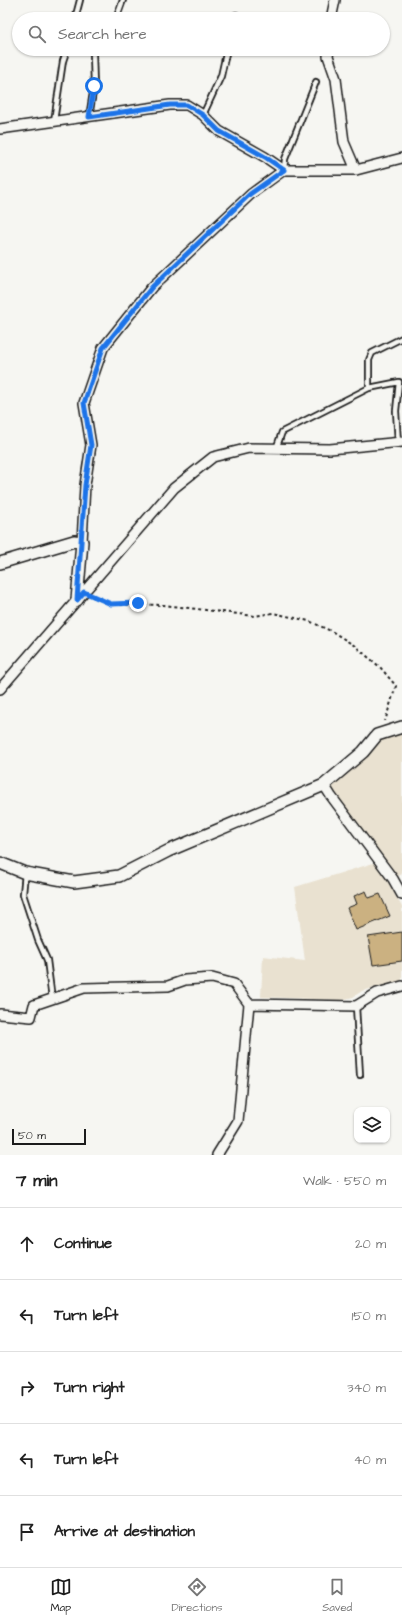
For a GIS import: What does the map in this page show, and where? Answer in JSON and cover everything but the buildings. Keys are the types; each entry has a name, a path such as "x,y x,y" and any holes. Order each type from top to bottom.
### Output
{"street":[{"path":"332,12 335,0"},
{"path":"328,56 336,79 344,142 356,170"},
{"path":"0,129 170,105 187,105 203,115 219,131 265,157 284,170 356,170 402,158"},
{"path":"80,596 85,485 91,445 84,403 103,348 152,287 250,194 284,170"},
{"path":"0,689 174,488 213,457 249,448 330,449 400,442"},
{"path":"0,564 74,541 82,542"},
{"path":"0,863 25,873 74,882 119,876 168,852 324,785 363,752 377,735 402,727"},
{"path":"324,785 393,879 402,895"},
{"path":"0,1014 31,1017 34,1005 84,988 168,986 186,980 212,978 234,984 249,1004 238,1121 217,1155"},
{"path":"249,1004 356,1006 377,993 402,986"}],"lane":[{"path":"77,12 80,0"},
{"path":"119,12 123,0"},
{"path":"54,121 65,56"},
{"path":"89,117 94,86 93,56"},
{"path":"203,115 221,76 226,56"},
{"path":"284,170 285,159 316,82"},
{"path":"369,388 369,360 372,353 402,338"},
{"path":"276,449 282,432 369,388 399,382 396,411 400,442"},
{"path":"25,873 23,894 38,940 47,960 52,999"},
{"path":"356,1006 360,1075"}],"path":[{"path":"80,596 111,604 164,605 255,616 273,613 309,621 333,632 355,646 380,667 396,686 382,729 377,735"}],"shaded area":[{"path":"402,727 402,874 393,879 324,785 377,735"},
{"path":"377,862 402,907 402,981 362,991 353,997 341,1000 261,997 263,956 305,961 295,887"}],"route":[{"path":"94,86 89,117 170,105 187,105 203,115 219,131 265,157 284,170 250,194 152,287 140,304 103,348 97,363 84,403 86,424 91,445 85,485 77,600 84,592 111,604 138,603"}]}
